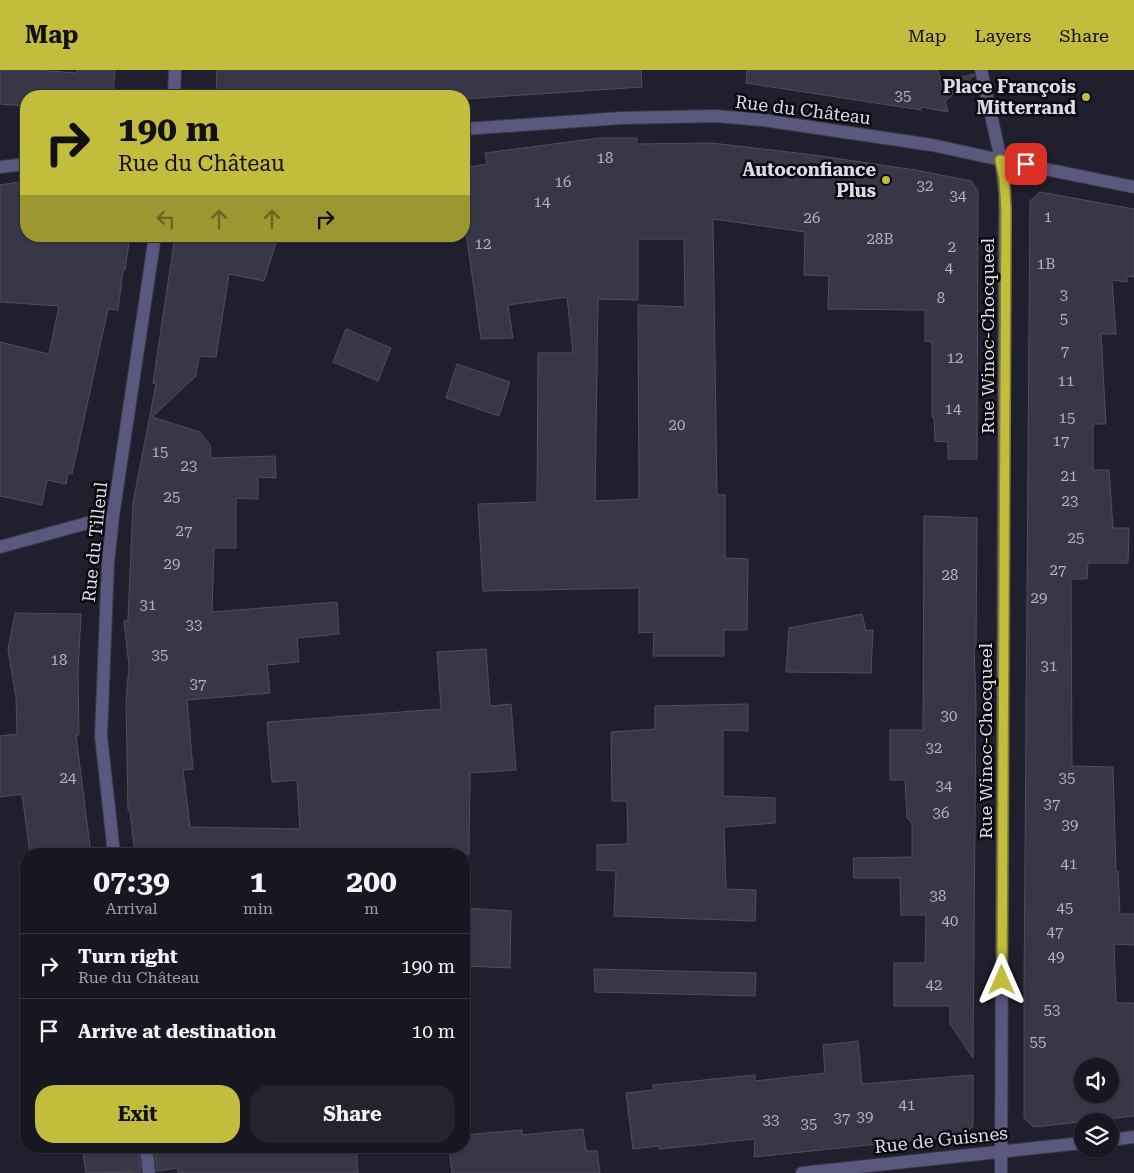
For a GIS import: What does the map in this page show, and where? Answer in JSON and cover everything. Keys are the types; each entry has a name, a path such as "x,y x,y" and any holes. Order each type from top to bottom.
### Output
{"street":[{"path":"174,90 175,70"},
{"name":"Rue Winoc-Chocqueel","path":"981,70 1004,178 1006,210 1001,1173"},
{"name":"Rue du Château","path":"470,128 622,118 716,116 762,120 922,143 1134,187"},
{"path":"0,167 20,165"},
{"name":"Rue du Tilleul","path":"113,848 100,736 108,563 113,516 154,242"},
{"path":"0,547 113,516"},
{"path":"1119,1139 1134,1137"},
{"name":"Rue de Guisnes","path":"802,1173 1074,1144"},
{"path":"147,1153 149,1173"}],"building":[{"path":"0,70 76,73 77,70 115,70 113,90 20,90 20,106 0,104"},
{"path":"217,70 641,70 642,87 470,99 470,90 216,90"},
{"path":"747,70 938,70 941,82 974,74 974,76 945,101 948,112 921,107 921,110 746,83"},
{"path":"599,138 637,138 637,144 712,143 814,155 915,170 971,181 978,191 977,459 948,459 948,442 935,441 934,417 932,417 932,342 925,341 925,310 828,309 829,276 804,275 805,232 713,219 717,495 725,495 725,558 748,559 747,630 724,630 724,656 653,656 654,632 639,633 639,588 483,591 478,504 537,502 538,353 573,353 567,297 539,301 539,298 538,301 508,305 513,338 481,339 467,242 470,242 471,167 487,164 485,153","holes":["638,239 684,239 685,307 638,305 639,499 595,501 598,299 638,300"]},
{"path":"20,182 20,242 129,242 125,270 123,270 118,310 108,309 72,474 68,473 66,484 47,480 42,505 0,496 0,342 49,354 59,306 0,302 0,185"},
{"path":"1040,192 1134,209 1134,277 1127,276 1127,282 1112,280 1116,334 1101,334 1106,424 1093,424 1093,470 1109,470 1113,528 1129,528 1128,563 1088,563 1087,579 1071,579 1072,766 1113,767 1116,872 1118,871 1120,914 1134,914 1134,945 1114,944 1116,1003 1134,1003 1134,1116 1119,1118 1119,1113 1074,1113 1074,1123 1034,1127 1024,1118 1030,201"},
{"path":"174,242 276,242 264,281 229,274 216,357 199,356 196,376 152,417 200,432 210,445 211,458 275,456 276,478 258,477 258,499 236,498 236,548 214,548 212,612 337,602 339,634 297,638 299,662 267,665 270,693 187,700 193,769 183,770 190,827 300,829 297,780 272,782 267,722 441,709 437,652 486,649 490,706 511,704 516,770 470,773 469,848 134,848 130,811 128,810 126,701 129,666 124,621 128,620 133,503 156,384 153,383"},
{"path":"346,329 391,348 378,381 333,362"},
{"path":"457,364 510,382 499,416 446,398"},
{"path":"924,516 977,518 976,647 974,647 976,703 973,1058 950,1024 950,1006 894,1006 894,963 925,963 926,915 901,915 900,878 854,878 853,858 912,857 912,823 907,818 905,780 890,780 890,730 923,730"},
{"path":"15,613 81,614 78,671 79,735 76,735 90,848 29,848 22,794 0,797 0,736 17,734 16,697 8,650"},
{"path":"862,614 866,631 873,630 871,673 786,672 789,628"},
{"path":"748,704 748,731 723,730 723,796 775,798 775,823 724,827 726,889 756,890 755,921 614,916 616,871 597,870 597,845 628,844 627,801 612,801 611,732 655,729 655,706"},
{"path":"470,908 511,911 510,968 470,966"},
{"path":"594,969 756,973 755,996 595,992"},
{"path":"858,1041 862,1084 973,1075 973,1126 964,1135 754,1157 755,1139 659,1149 659,1146 633,1149 626,1093 653,1090 653,1085 755,1075 755,1081 825,1073 823,1045"},
{"path":"583,1129 586,1151 597,1151 600,1173 452,1173 450,1153 470,1153 470,1134 522,1130 522,1135"},
{"path":"83,1153 139,1153 141,1172 86,1173"},
{"path":"155,1153 357,1153 358,1173 178,1173 178,1168 157,1171"}],"place":[{"name":"Place François Mitterrand","path":"1086,97"},
{"name":"Autoconfiance Plus","path":"886,180"}],"route":[{"path":"1002,980 1006,194 1000,160 1026,164"}]}
